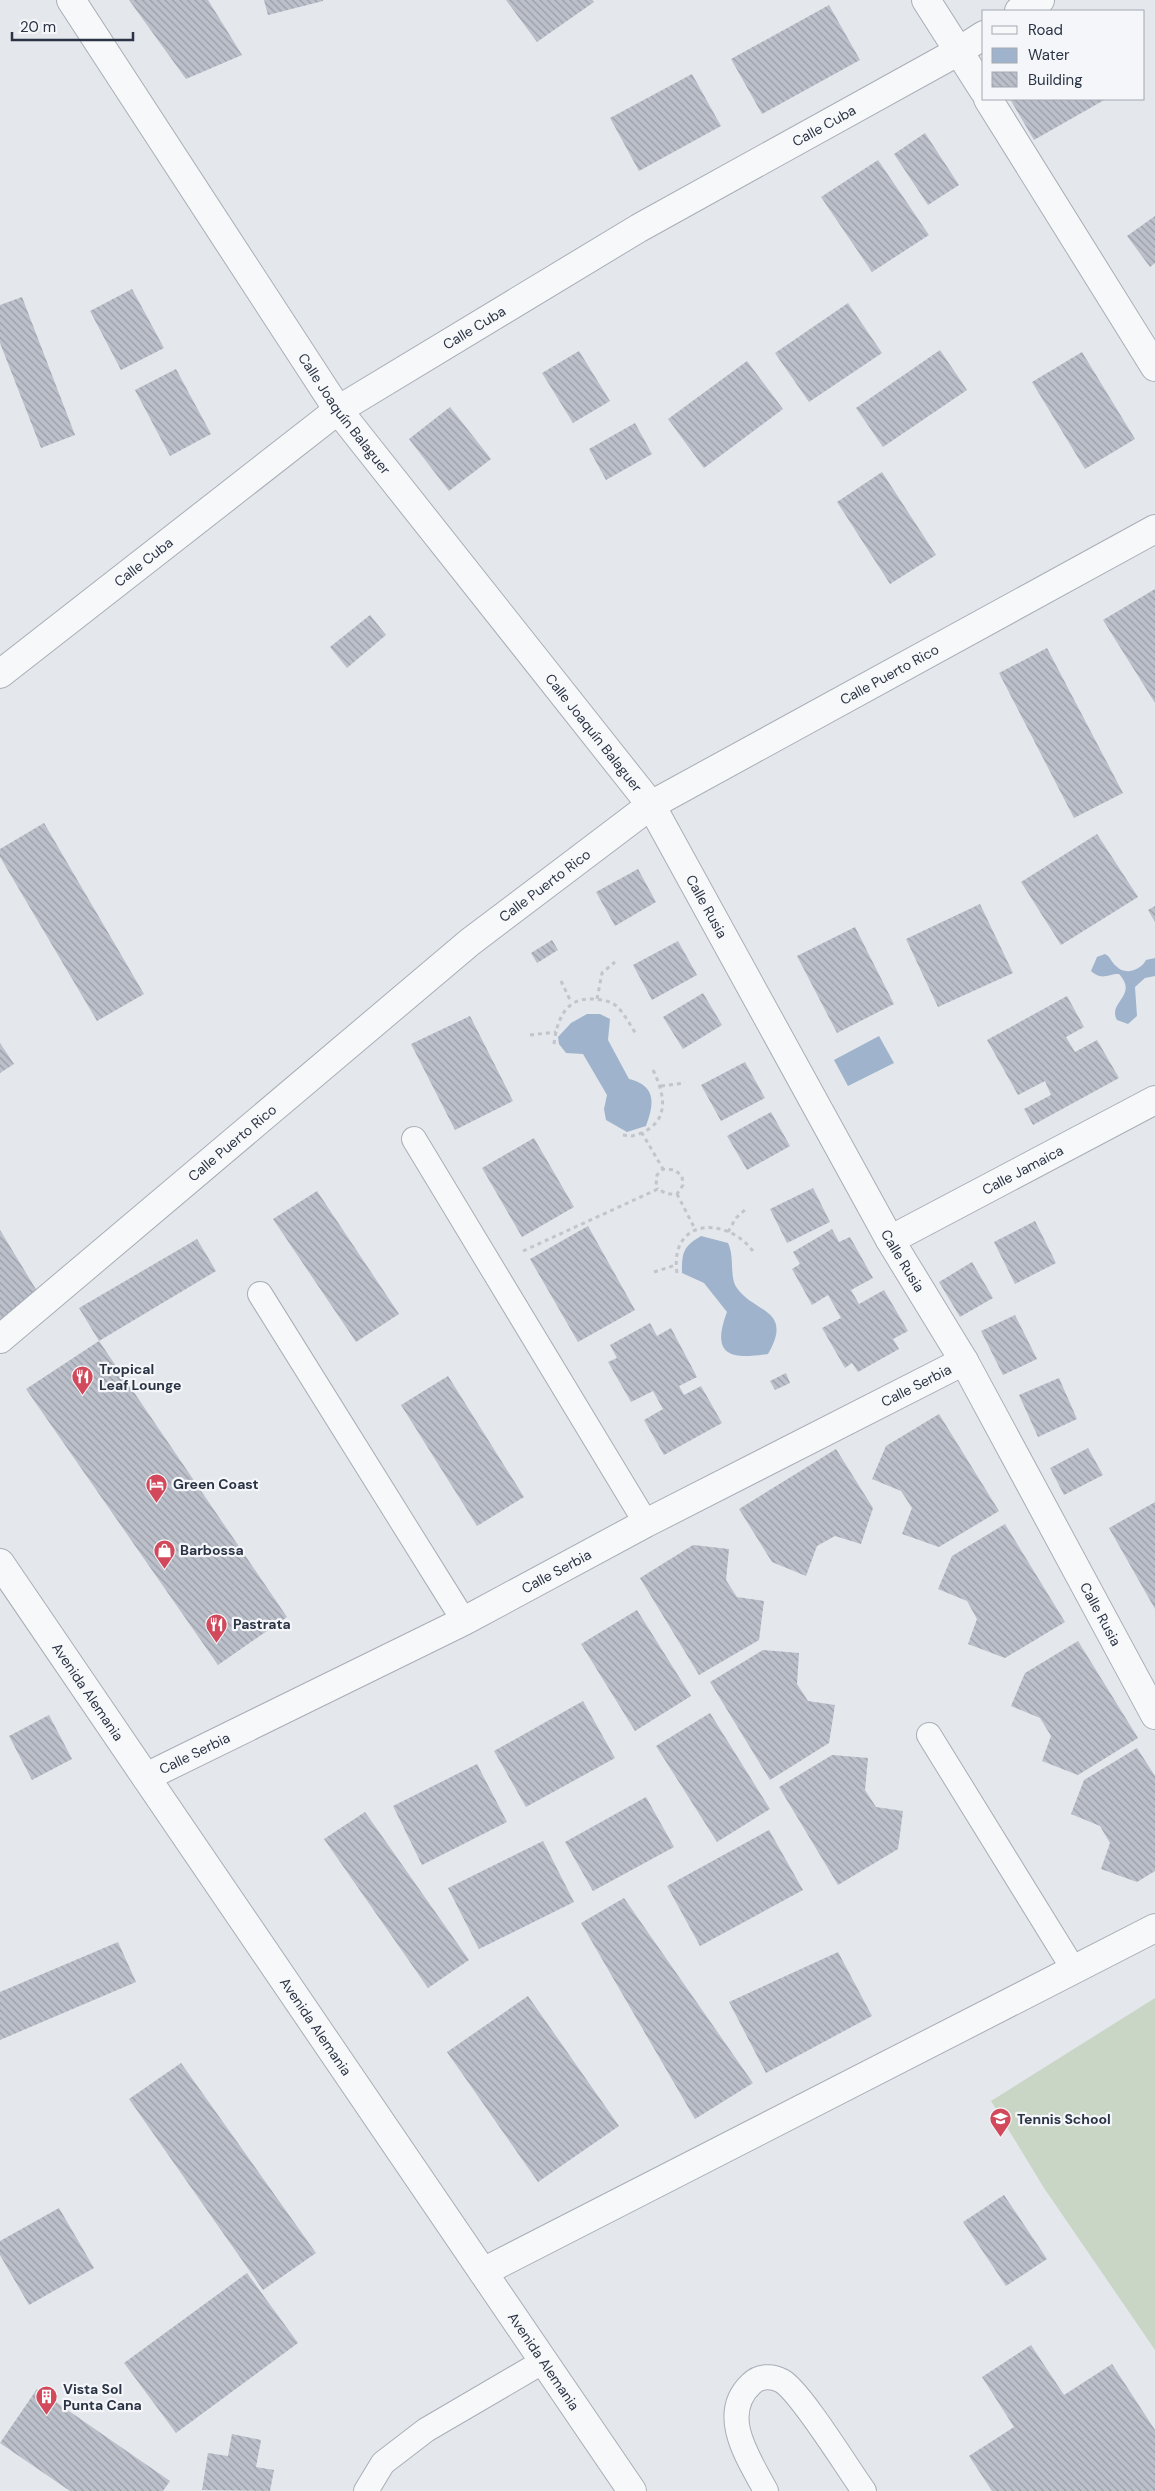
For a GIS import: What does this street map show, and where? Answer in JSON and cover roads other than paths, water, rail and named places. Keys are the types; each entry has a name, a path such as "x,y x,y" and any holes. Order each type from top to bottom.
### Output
{"street":[{"name":"Calle Joaquín Balaguer","path":"71,0 338,410 651,805"},
{"path":"926,0 982,88"},
{"path":"1021,10 1040,0"},
{"name":"Calle Cuba","path":"0,674 338,410 639,228 959,51 982,36"},
{"path":"989,100 1155,367"},
{"name":"Calle Puerto Rico","path":"0,1339 470,942 651,805 1155,529"},
{"name":"Calle Rusia","path":"651,805 890,1240 964,1361 1155,1715"},
{"name":"Calle Jamaica","path":"890,1240 1155,1100"},
{"name":"Calle Serbia","path":"146,1777 464,1621 646,1523 964,1361"},
{"name":"Avenida Alemania","path":"0,1563 632,2491"},
{"path":"483,2272 1155,1928"}],"lane":[{"path":"414,1139 646,1523"},
{"path":"260,1294 464,1621"},
{"path":"930,1735 1074,1970"},
{"path":"366,2491 383,2463 426,2430 544,2362"},
{"path":"766,2491 739,2441 736,2418 738,2402 749,2385 756,2378 772,2377 783,2381 797,2395 864,2491"}],"water":[{"path":"1105,954 1124,971 1137,969 1146,960 1155,958 1155,976 1145,978 1135,987 1137,1016 1128,1024 1117,1020 1115,1014 1126,988 1119,974 1098,976 1091,971 1097,957"},
{"path":"587,1014 600,1014 610,1019 608,1040 629,1079 645,1086 649,1091 652,1103 646,1126 627,1132 606,1120 604,1109 607,1095 583,1054 566,1053 559,1044 558,1037 571,1023"},
{"path":"879,1036 894,1063 848,1086 834,1060"},
{"path":"701,1236 728,1243 733,1279 737,1288 774,1320 777,1328 775,1339 768,1354 754,1356 734,1355 723,1346 721,1338 727,1312 704,1283 682,1273 682,1260 687,1247"}],"place":[{"name":"Tropical Leaf Lounge","path":"83,1396"},
{"name":"Green Coast","path":"157,1503"},
{"name":"Barbossa","path":"164,1569"},
{"name":"Pastrata","path":"217,1643"},
{"name":"Tennis School","path":"1001,2138"},
{"name":"Vista Sol Punta Cana","path":"47,2416"}]}
